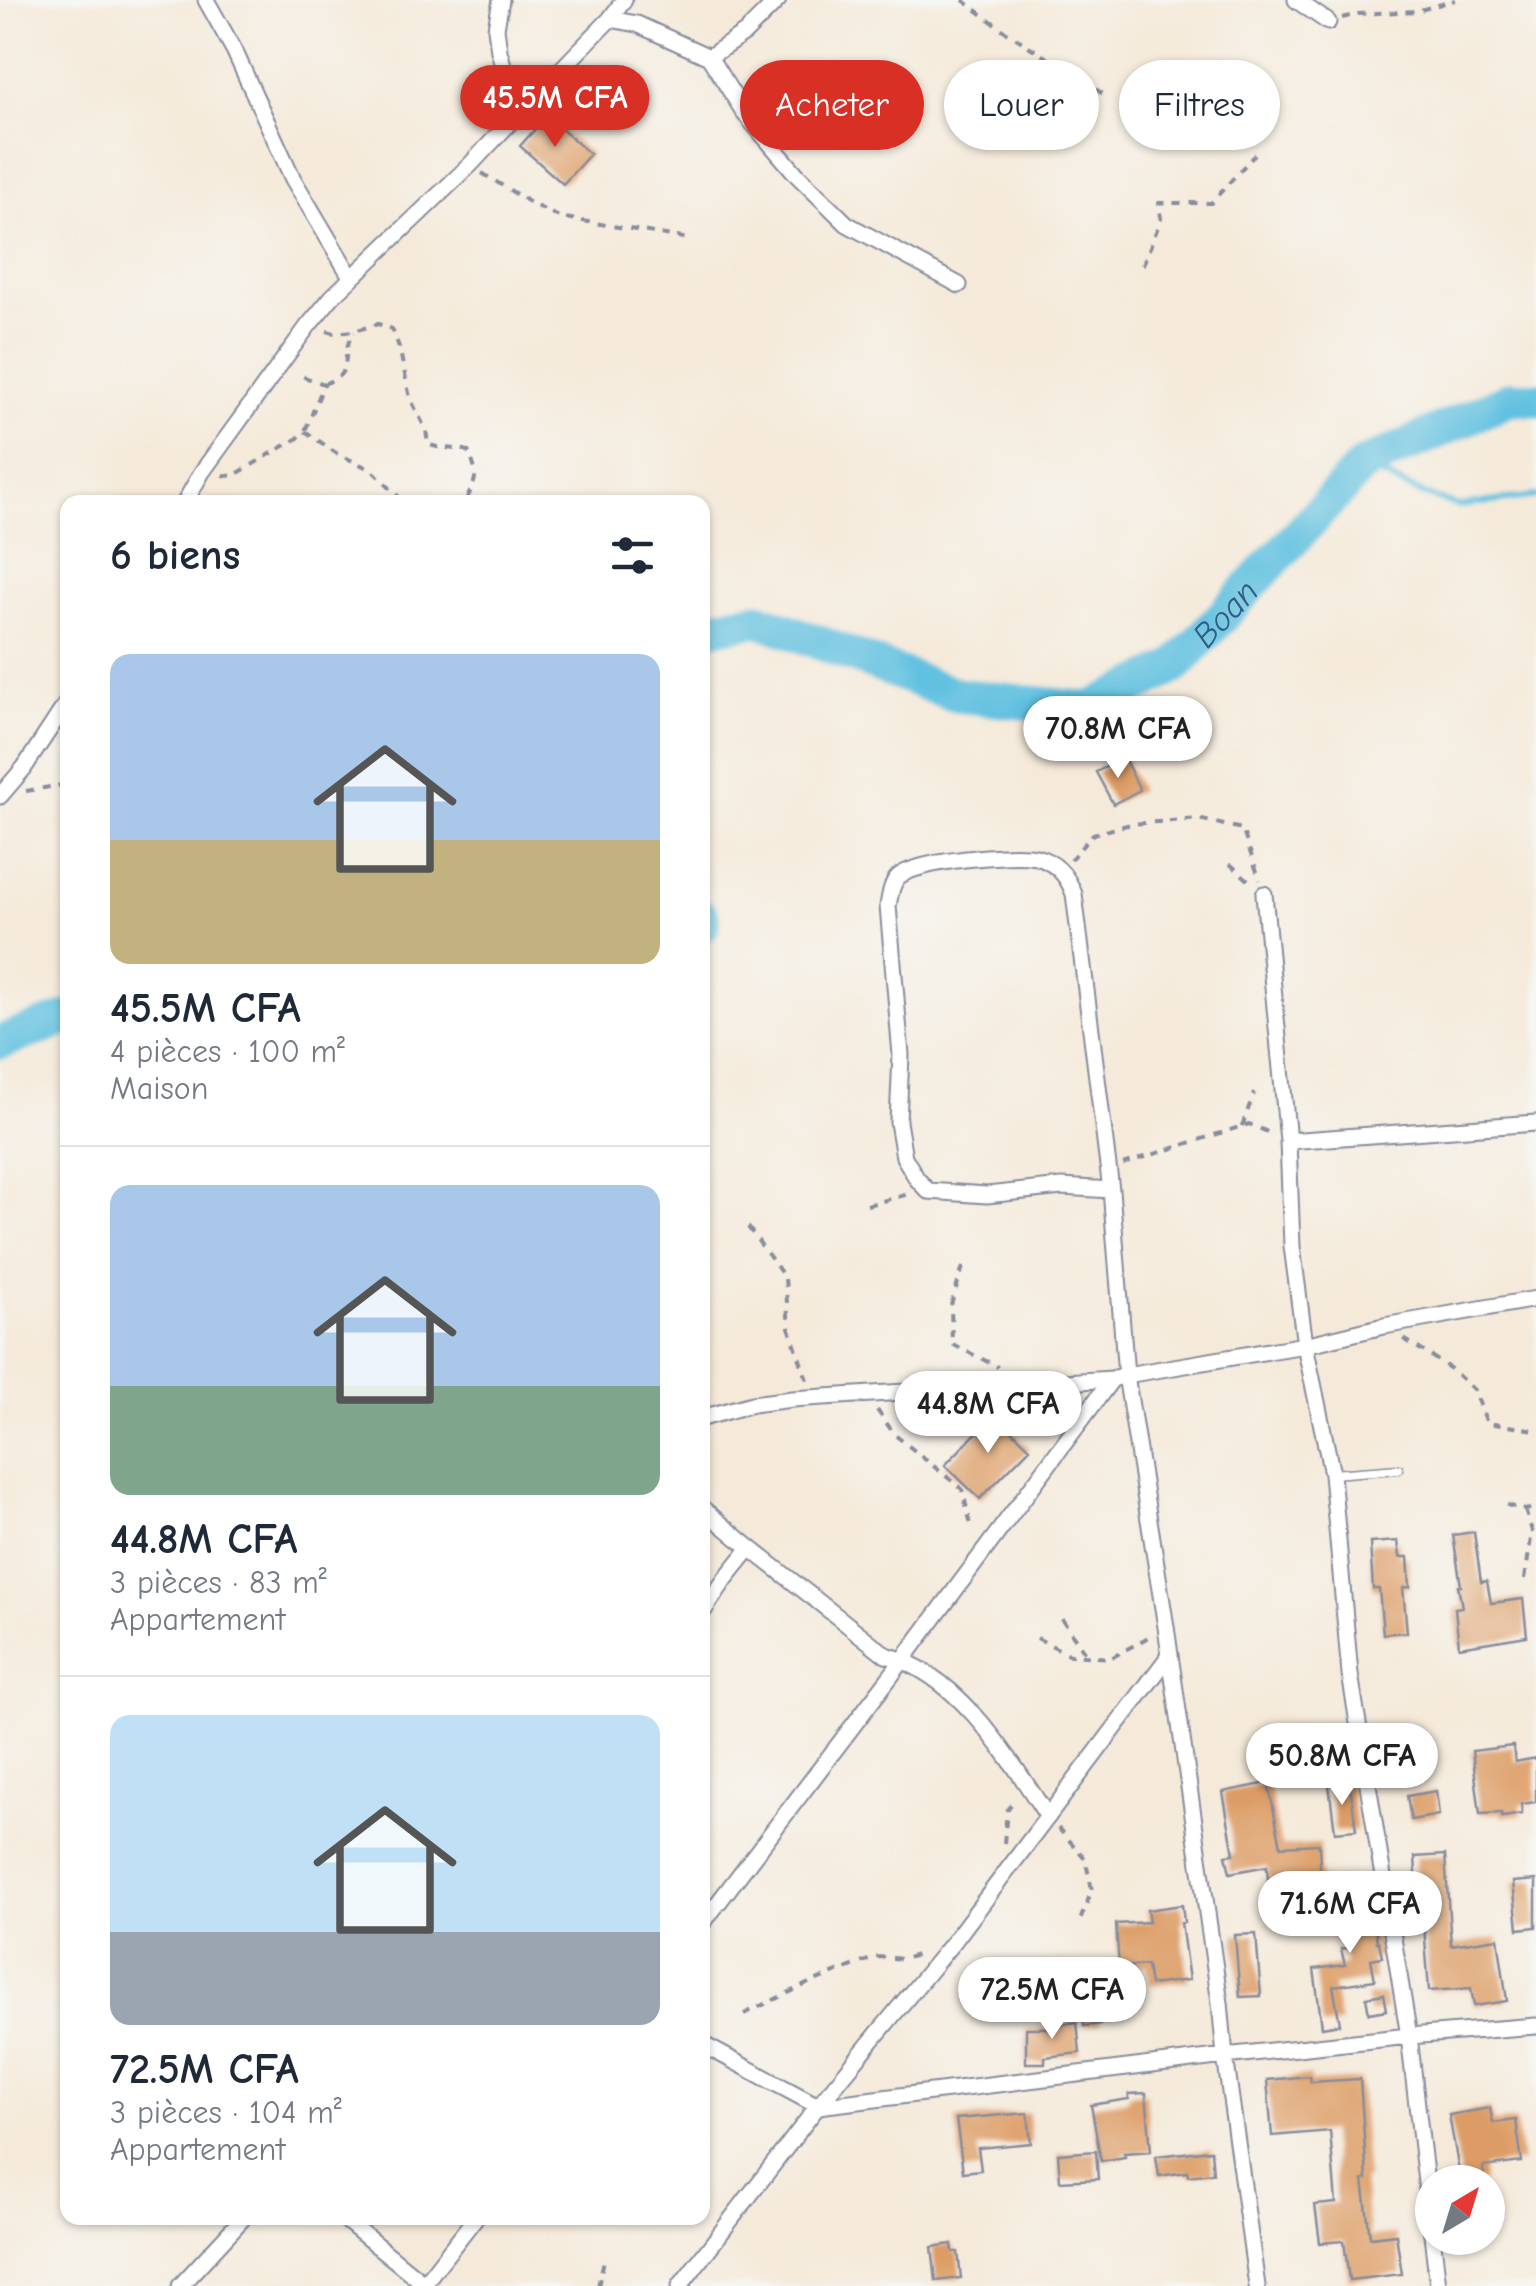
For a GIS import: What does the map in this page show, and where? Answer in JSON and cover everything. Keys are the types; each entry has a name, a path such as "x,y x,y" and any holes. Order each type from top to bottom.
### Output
{"street":[{"path":"206,0 234,50 294,179 351,277"},
{"path":"501,0 497,40 518,115"},
{"path":"189,495 308,326 351,277 470,165 624,0"},
{"path":"709,56 745,33 778,0"},
{"path":"1296,0 1328,22"},
{"path":"610,19 637,24 709,56 746,114 798,176 848,224 959,285"},
{"path":"1,796 60,712"},
{"path":"1110,1190 1062,1187 987,1195 928,1191 917,1179 904,1157 898,1122 901,1055 888,906 891,888 899,875 917,866 1002,856 1036,857 1060,870 1074,894 1108,1168 1110,1190 1119,1377 1166,1627 1257,2286"},
{"path":"1264,894 1288,1141 1292,1246 1305,1345 1332,1474 1350,1674 1408,2036 1438,2286"},
{"path":"1288,1141 1536,1123"},
{"path":"710,1416 752,1404 813,1397 1119,1377 1305,1345 1536,1298"},
{"path":"710,1913 1119,1377"},
{"path":"710,1515 886,1656 903,1660 946,1688 1000,1744 1048,1817"},
{"path":"710,1601 750,1548"},
{"path":"680,2286 818,2106 954,1941 1170,1656"},
{"path":"710,2048 818,2106 1224,2056 1536,2026"},
{"path":"180,2286 237,2225"},
{"path":"352,2225 424,2285 470,2225"}],"lane":[{"path":"1332,1474 1398,1469"}],"path":[{"path":"962,0 1108,96"},
{"path":"1328,22 1358,14 1417,11 1454,0"},
{"path":"1143,265 1162,220 1159,202 1211,203 1255,154"},
{"path":"470,165 560,217 688,240"},
{"path":"308,326 335,333 378,324 392,329 410,398 426,430 428,444 468,451 476,469 476,481 468,495"},
{"path":"202,472 233,476 298,438 324,384 340,375 346,361 346,343 354,331"},
{"path":"277,368 324,384"},
{"path":"305,430 372,470 397,495"},
{"path":"1,796 60,785"},
{"path":"1060,870 1093,834 1131,824 1198,819 1242,829 1264,894"},
{"path":"1230,864 1264,894"},
{"path":"1242,1126 1254,1093"},
{"path":"1108,1168 1250,1124 1288,1141"},
{"path":"867,1205 928,1191"},
{"path":"748,1227 784,1278 789,1327 813,1397"},
{"path":"963,1267 951,1305 952,1344 1000,1368"},
{"path":"1384,1326 1452,1369 1474,1390 1488,1423 1536,1430"},
{"path":"866,1394 895,1435 962,1489 971,1526"},
{"path":"1507,1505 1525,1510 1536,1508"},
{"path":"1525,1510 1534,1534 1525,1579"},
{"path":"1062,1619 1087,1656"},
{"path":"1037,1638 1070,1655 1112,1658 1166,1627"},
{"path":"1004,1875 1007,1810 1026,1785"},
{"path":"1048,1817 1085,1858 1092,1890 1078,1926"},
{"path":"744,2014 876,1957 905,1959 921,1953"},
{"path":"598,2286 605,2256"}],"building":[{"path":"547,116 590,154 563,184 520,146"},
{"path":"1124,758 1140,790 1113,804 1096,772"},
{"path":"995,1414 1030,1448 980,1499 945,1465"},
{"path":"1474,1532 1481,1582 1487,1581 1491,1603 1523,1599 1527,1636 1459,1647 1455,1608 1462,1607 1461,1586 1453,1535"},
{"path":"1398,1541 1400,1557 1408,1557 1410,1587 1403,1588 1407,1632 1383,1634 1379,1589 1373,1589 1370,1543"},
{"path":"1513,1746 1515,1762 1536,1758 1536,1802 1521,1804 1522,1814 1480,1814 1472,1751"},
{"path":"1268,1783 1281,1846 1319,1844 1321,1888 1269,1895 1267,1866 1230,1873 1226,1855 1234,1854 1223,1792"},
{"path":"1350,1783 1356,1830 1335,1832 1329,1785"},
{"path":"1436,1791 1439,1815 1411,1820 1407,1796"},
{"path":"1445,1855 1451,1945 1498,1938 1507,2001 1474,2006 1471,1988 1429,1991 1415,1857"},
{"path":"1536,1880 1536,1927 1518,1929 1513,1882"},
{"path":"1371,1893 1382,1957 1371,1959 1375,1980 1333,1986 1340,2024 1322,2027 1314,1969 1345,1965 1341,1949 1348,1948 1342,1896"},
{"path":"1182,1905 1189,1980 1150,1985 1147,1965 1119,1967 1116,1924 1149,1922 1147,1910"},
{"path":"1256,1934 1261,1996 1240,1997 1235,1935"},
{"path":"1384,1994 1387,2010 1369,2013 1366,1997"},
{"path":"1098,1996 1101,2024 1084,2026 1081,1997"},
{"path":"1077,2022 1080,2053 1045,2057 1045,2063 1026,2063 1026,2028 1056,2028 1055,2025"},
{"path":"1310,2076 1311,2082 1360,2079 1367,2179 1363,2180 1370,2237 1396,2234 1402,2274 1349,2280 1344,2241 1320,2243 1315,2205 1336,2203 1330,2131 1272,2136 1267,2080"},
{"path":"1146,2093 1151,2151 1124,2153 1125,2157 1101,2161 1091,2105"},
{"path":"1490,2108 1493,2123 1516,2120 1522,2162 1458,2165 1449,2115"},
{"path":"1028,2113 1031,2143 978,2148 981,2170 963,2172 956,2119"},
{"path":"1211,2150 1213,2173 1159,2176 1156,2156"},
{"path":"1096,2151 1098,2179 1060,2181 1058,2154"},
{"path":"952,2244 953,2252 958,2252 961,2278 936,2281 932,2247"}],"waterway":[{"name":"Boan","path":"710,628 758,619 955,695 1090,709 1175,667 1362,466 1511,398 1536,399"},
{"path":"1362,466 1425,495 1460,506 1536,496"},
{"name":"Boan","path":"0,1042 60,1021"}]}
